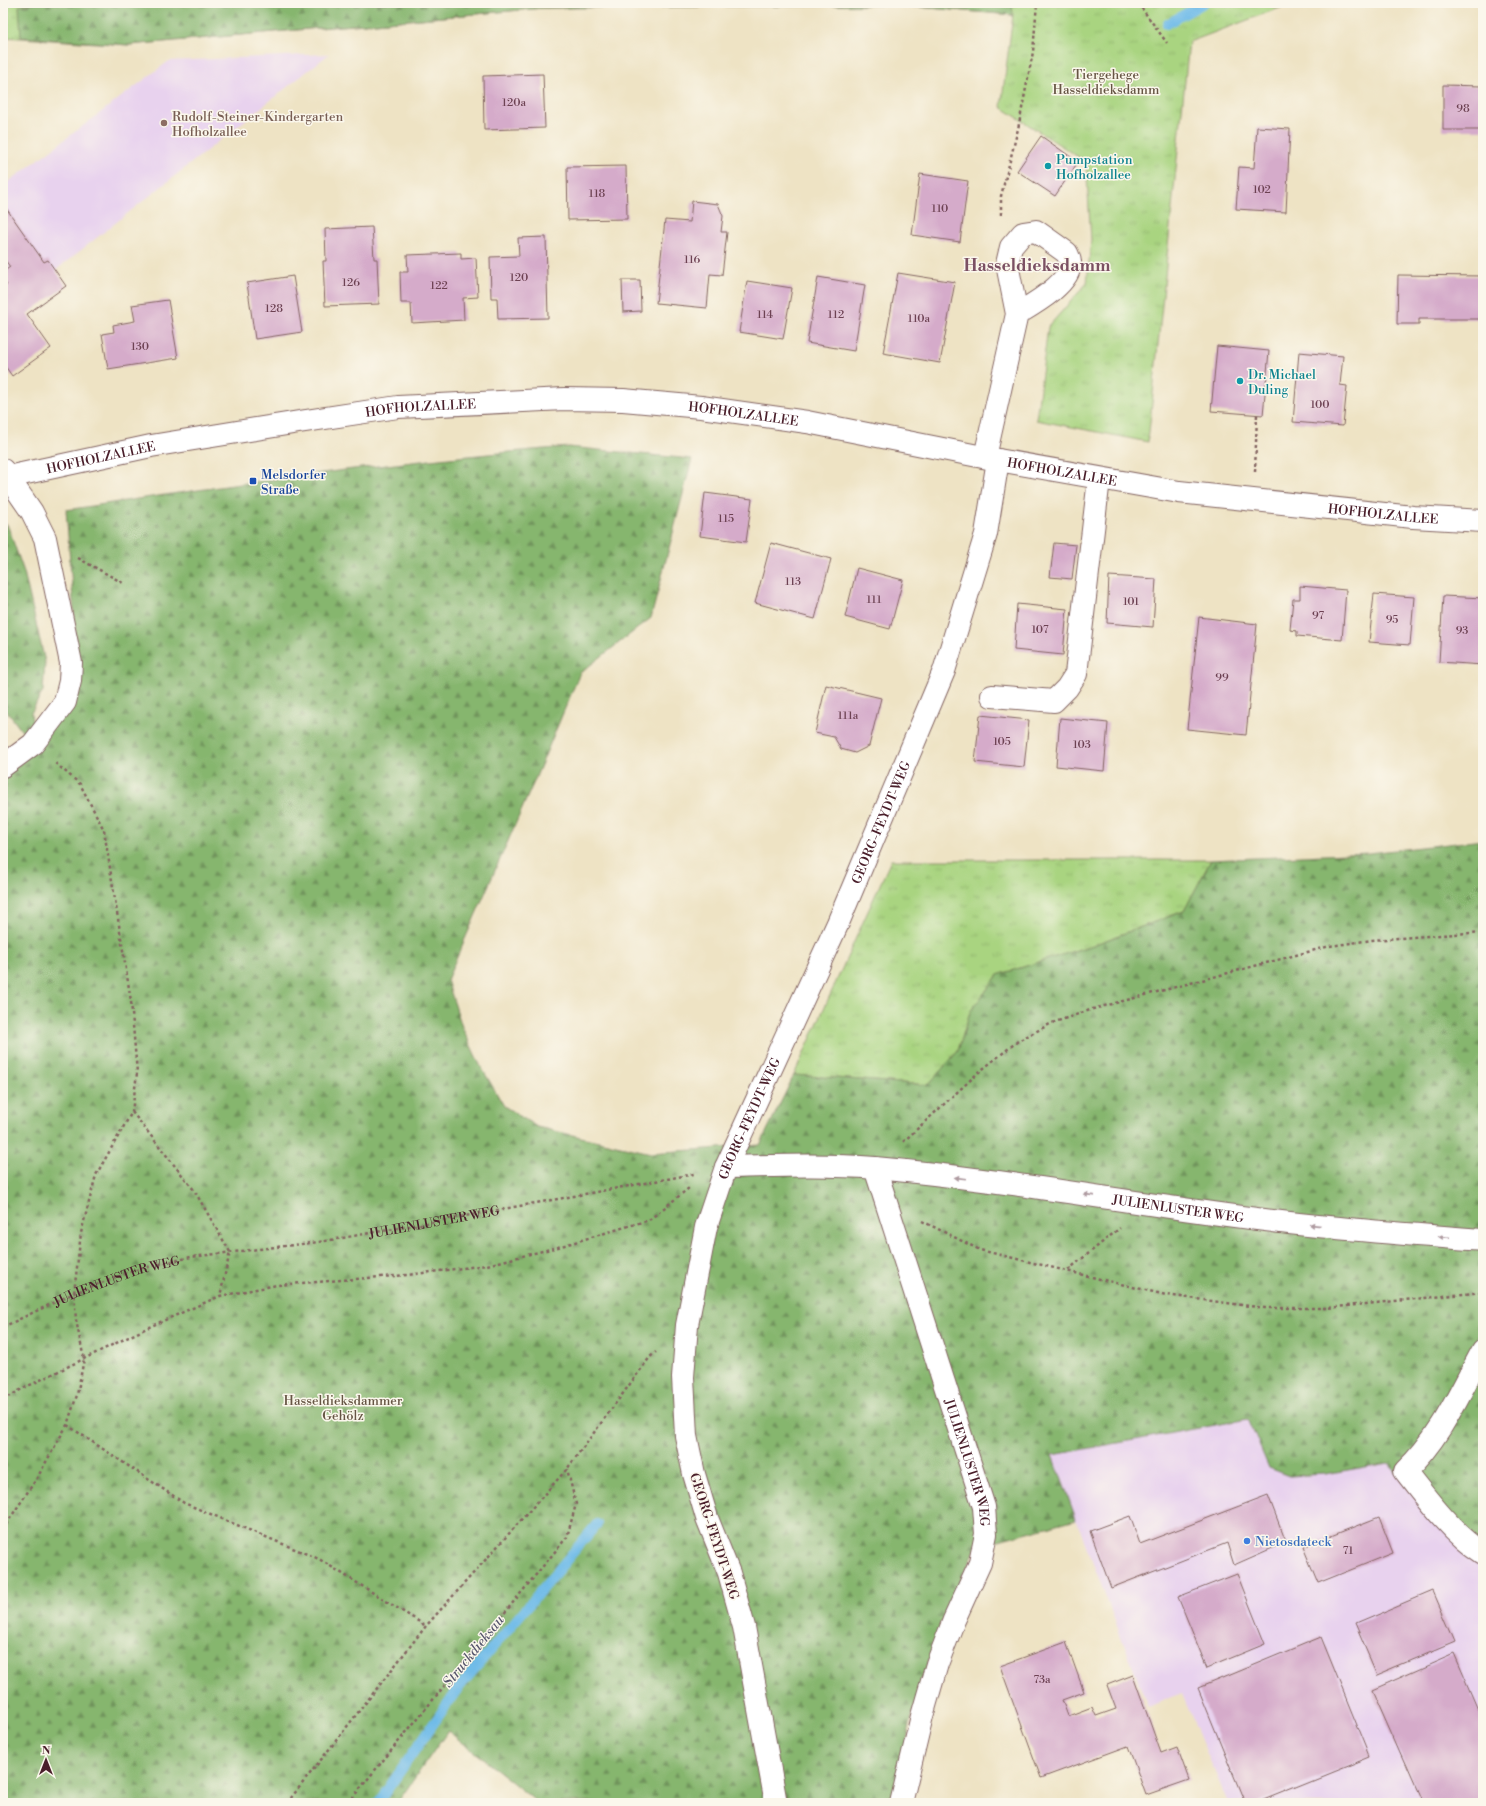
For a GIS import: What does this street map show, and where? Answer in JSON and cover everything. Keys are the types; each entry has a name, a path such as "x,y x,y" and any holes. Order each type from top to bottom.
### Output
{"street":[{"path":"1036,231 1067,253 1070,264 1064,279 1049,294 1017,314 1007,264 1011,247 1022,233 1036,231"},
{"name":"GEORG-FEYDT-WEG","path":"776,1803 744,1627 729,1572 707,1518 694,1474 686,1436 683,1377 687,1325 706,1227 726,1167 838,924 944,671 986,534 992,458 1017,314"},
{"name":"HOFHOLZALLEE","path":"5,475 151,446 398,407 564,399 624,400 701,407 808,422 1099,479 1179,492 1413,517 1483,521"},
{"path":"3,766 33,744 65,702 70,681 71,663 45,538 32,512 5,475"},
{"path":"992,696 1054,701 1067,688 1076,674 1099,479"},
{"name":"JULIENLUSTER WEG","path":"726,1167 794,1166 875,1168 1025,1186 1280,1222 1388,1233 1483,1240"},
{"name":"JULIENLUSTER WEG","path":"875,1168 984,1507 986,1534 980,1563 954,1620 937,1664 922,1716 901,1803"},
{"path":"1483,1350 1448,1414 1419,1458 1404,1471 1451,1524 1476,1549 1483,1553"}],"path":[{"path":"1011,247 1000,226 1001,196 1018,129 1033,52 1037,3"},
{"path":"1138,3 1167,43"},
{"path":"1254,501 1258,414"},
{"path":"45,538 123,583"},
{"path":"3,1529 37,1478 67,1425 77,1395 84,1359 76,1320 74,1293 81,1233 96,1175 132,1112 137,1073 131,1001 104,830 80,784 33,744"},
{"path":"875,1168 979,1072 1018,1041 1052,1023 1100,1007 1330,946 1372,940 1483,932"},
{"path":"132,1112 194,1190 230,1252 220,1296"},
{"name":"JULIENLUSTER WEG","path":"3,1327 74,1293 139,1269 191,1257 319,1242 683,1177 726,1167"},
{"path":"3,1400 22,1389 149,1327 220,1296 277,1285 384,1277 486,1265 558,1248 649,1220 690,1186"},
{"path":"886,1203 980,1250 1166,1295 1265,1308 1327,1308 1483,1292"},
{"path":"1067,1271 1150,1204"},
{"path":"287,1803 426,1626 568,1469 650,1357 687,1325"},
{"path":"67,1425 184,1503 319,1559 426,1626"},
{"path":"348,1803 568,1537 576,1504 568,1469"}],"shaded area":[{"name":"Rudolf-Steiner-Kindergarten Hofholzallee","path":"329,54 56,270 66,286 27,314 3,280 3,186 169,61"},
{"path":"1248,1419 1269,1468 1325,1474 1388,1463 1431,1514 1483,1560 1483,1803 1228,1803 1182,1694 1148,1707 1053,1455"}],"green space":[{"name":"Tiergehege Hasseldieksdamm","path":"3,3 1293,3 1189,42 1148,442 1036,420 1048,327 1087,283 1091,240 1086,162 1001,107 1013,15 893,5 543,8 129,45 3,37"},
{"path":"37,3 1012,3 1013,15 893,5 543,8 129,45 21,37 19,6"},
{"name":"Hasseldieksdammer Gehölz","path":"569,447 692,459 651,618 580,673 447,980 462,1027 480,1065 504,1106 537,1127 651,1153 760,1145 794,1075 928,1085 958,1051 970,1012 998,975 1093,945 1184,911 1211,860 1369,853 1483,840 1483,1560 1431,1514 1388,1463 1325,1474 1290,1476 1269,1468 1248,1419 1053,1455 1076,1519 977,1546 939,1628 913,1712 893,1803 538,1803 448,1731 397,1803 3,1803 3,777 36,750 78,665 66,510 317,474 506,452"},
{"path":"7,524 24,572 45,662 43,691 31,713 36,750 3,706 3,525"},
{"path":"891,860 1211,860 1184,911 1093,945 998,975 970,1012 958,1051 928,1085 794,1075"}],"building":[{"path":"543,74 545,128 484,130 483,76"},
{"path":"1443,85 1482,86 1482,130 1443,130"},
{"path":"1257,127 1290,129 1286,212 1236,209 1239,167 1254,168"},
{"name":"Pumpstation Hofholzallee","path":"1041,136 1078,162 1055,196 1017,171"},
{"path":"626,166 627,219 568,220 567,167"},
{"path":"920,174 968,181 960,242 912,235"},
{"path":"692,201 718,204 723,216 721,232 727,232 722,275 710,274 707,308 656,303 665,220 690,222"},
{"path":"6,208 44,262 48,260 66,286 27,314 51,348 12,376 3,363 3,287 7,285 3,280 3,272 10,267 3,257 3,210"},
{"path":"372,227 374,259 377,259 379,304 325,306 323,261 326,261 325,229"},
{"path":"546,237 548,318 498,319 497,298 491,298 490,257 519,256 518,238"},
{"path":"461,253 461,259 476,258 478,297 463,298 464,320 412,323 411,303 401,303 400,272 408,272 407,255"},
{"path":"898,273 955,282 940,363 883,353"},
{"path":"1398,275 1483,276 1483,319 1419,319 1419,324 1397,324"},
{"path":"293,276 302,332 255,339 247,283"},
{"path":"818,277 865,285 854,351 807,343"},
{"path":"622,280 640,280 641,311 623,312"},
{"path":"747,281 792,288 783,339 739,332"},
{"path":"168,300 178,358 108,369 102,334 114,332 113,325 135,321 132,305"},
{"name":"Dr. Michael Duling","path":"1217,346 1269,351 1263,415 1211,411"},
{"path":"1299,352 1343,356 1340,385 1347,386 1343,426 1293,422"},
{"path":"705,493 752,499 746,542 700,536"},
{"path":"771,543 831,559 815,619 755,603"},
{"path":"1054,543 1076,545 1072,579 1050,577"},
{"path":"857,568 903,580 890,629 845,617"},
{"path":"1109,576 1156,579 1153,627 1107,623"},
{"path":"1300,586 1346,590 1342,640 1297,636 1297,631 1290,630 1293,599 1300,599"},
{"path":"1374,594 1414,597 1410,645 1369,642"},
{"path":"1443,596 1483,598 1483,665 1439,662"},
{"path":"1017,604 1067,609 1063,655 1014,650"},
{"path":"1199,617 1257,624 1246,735 1187,729"},
{"path":"826,685 881,698 869,746 855,753 841,749 834,737 815,733"},
{"path":"980,715 1029,720 1024,767 975,762"},
{"path":"1060,718 1108,723 1104,771 1056,766"},
{"path":"1268,1495 1286,1542 1234,1565 1227,1543 1111,1588 1090,1531 1130,1516 1140,1544"},
{"path":"1379,1517 1393,1553 1318,1583 1303,1547"},
{"path":"1237,1574 1265,1644 1207,1668 1178,1597"},
{"path":"1433,1591 1455,1642 1377,1675 1355,1624"},
{"path":"1321,1637 1370,1757 1256,1803 1245,1803 1198,1688"},
{"path":"1066,1642 1084,1692 1062,1700 1068,1716 1092,1707 1096,1716 1116,1709 1107,1685 1133,1675 1161,1753 1177,1747 1189,1780 1146,1795 1128,1746 1041,1778 1000,1666"},
{"path":"1454,1654 1483,1721 1483,1803 1422,1803 1372,1690"}],"waterway":[{"name":"Struckdieksau","path":"1167,24 1204,3"},
{"name":"Struckdieksau","path":"378,1803 457,1690 597,1524"}],"place":[{"name":"Rudolf-Steiner-Kindergarten Hofholzallee","path":"164,123"},
{"name":"Pumpstation Hofholzallee","path":"1048,166"},
{"name":"Dr. Michael Duling","path":"1240,381"},
{"name":"Melsdorfer Straße","path":"253,481"},
{"name":"Nietosdateck","path":"1247,1541"}],"district":[{"name":"Hasseldieksdamm","path":"1037,265"}]}
